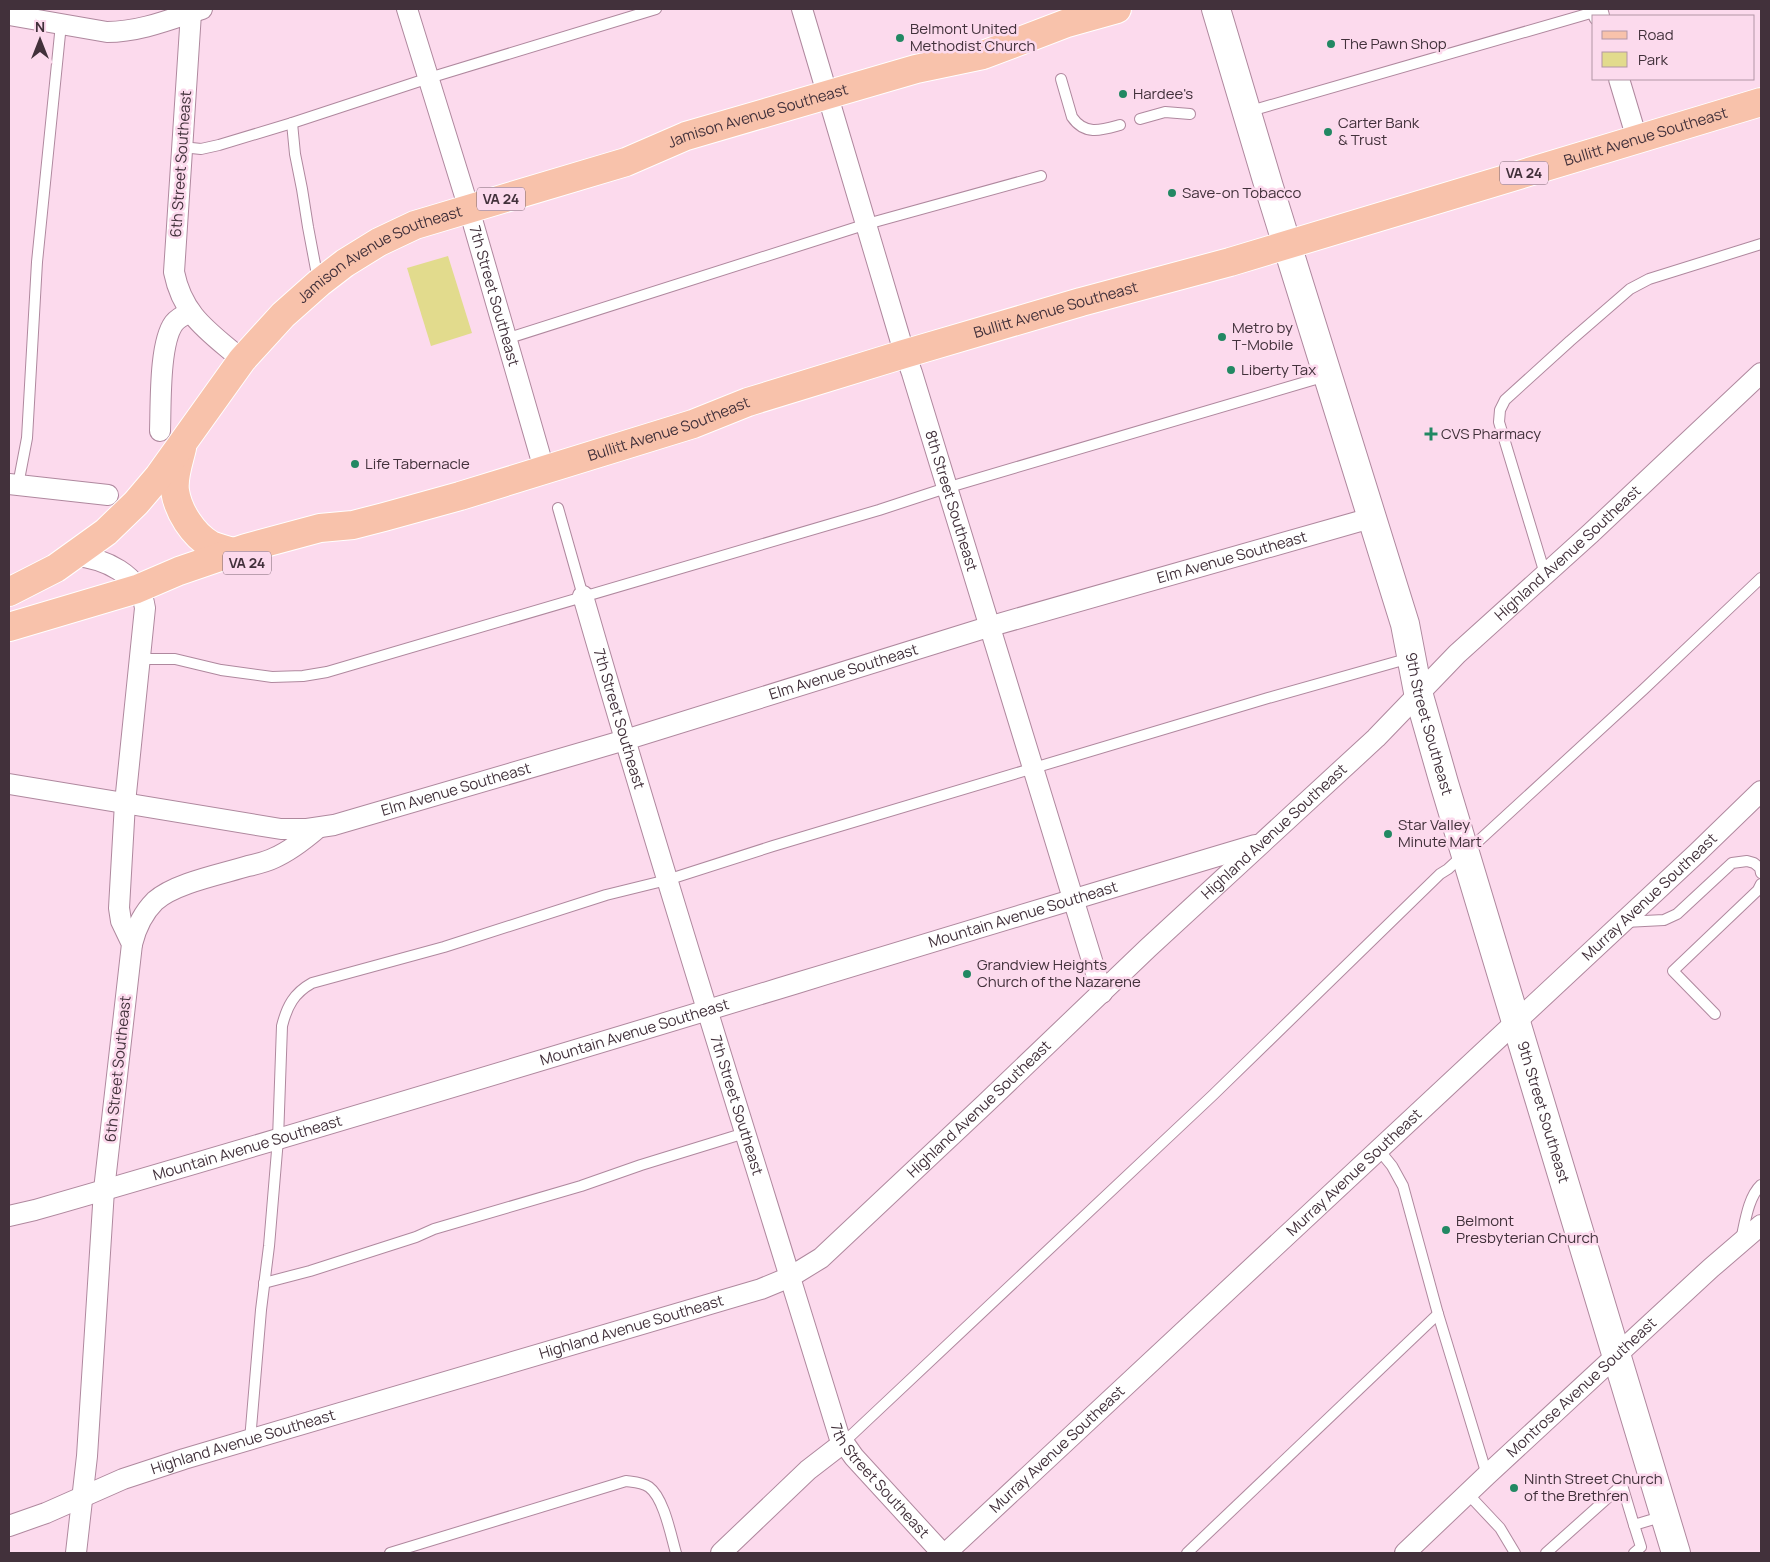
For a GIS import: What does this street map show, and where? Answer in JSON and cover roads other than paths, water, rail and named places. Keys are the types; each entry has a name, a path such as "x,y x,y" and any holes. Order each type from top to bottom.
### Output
{"main road":[{"name":"Jamison Avenue Southeast","path":"9,592 56,568 106,532 136,503 158,476 172,435 282,315 319,282 379,242 415,225 626,162 686,136 916,69 983,55 1067,23 1117,9"},
{"name":"Bullitt Avenue Southeast","path":"137,590 179,571 234,552 320,528 353,525 460,496 692,424 748,402 904,354 1081,302 1230,262 1761,102"},
{"path":"172,435 176,473 175,490 189,524 200,537 210,544 234,552"},
{"name":"Bullitt Avenue Southeast","path":"137,590 163,588 313,544 353,525"},
{"name":"VA 24","path":"9,627 137,590"}],"street":[{"name":"7th Street Southeast","path":"407,9 469,209 544,469"},
{"name":"8th Street Southeast","path":"802,9 904,354 988,627 1034,768 1072,900 1102,993"},
{"name":"9th Street Southeast","path":"1216,9 1246,113 1405,624 1418,692 1464,853 1676,1553"},
{"path":"9,15 107,32 122,32 142,28 197,11"},
{"name":"6th Street Southeast","path":"197,11 182,147 174,272 178,290 190,312 242,360"},
{"path":"1619,80 1637,139"},
{"path":"172,435 163,363 168,334 174,323 190,312"},
{"name":"Highland Avenue Southeast","path":"9,1526 46,1513 123,1479 760,1289 790,1277 822,1258 1260,844 1376,738 1418,692 1457,654 1591,533 1761,373"},
{"path":"13,485 108,495"},
{"name":"Elm Avenue Southeast","path":"9,784 280,829 318,828 334,825 625,740 988,627 1371,518"},
{"path":"74,556 88,557 105,562 120,570 133,582 145,608 125,803 119,908 121,921 132,944"},
{"name":"7th Street Southeast","path":"583,596 706,1010 839,1436 854,1457 942,1553"},
{"name":"Murray Avenue Southeast","path":"946,1553 1624,922 1761,791"},
{"name":"Elm Avenue Southeast","path":"132,944 136,928 146,912 168,892 272,859 294,848 318,828"},
{"name":"Mountain Avenue Southeast","path":"9,1216 278,1139 1260,844"},
{"name":"6th Street Southeast","path":"76,1553 87,1456 104,1190 132,944"},
{"name":"Montrose Avenue Southeast","path":"1405,1553 1704,1274 1761,1225"},
{"path":"721,1553 808,1470 843,1442"}],"lane":[{"path":"182,147 201,149 219,145 429,78 656,9"},
{"path":"1246,113 1599,11"},
{"path":"13,485 27,438 36,262 61,24"},
{"path":"1061,79 1072,117 1082,128 1099,130 1120,125"},
{"path":"1140,119 1165,112 1190,114"},
{"path":"292,123 294,154 319,282"},
{"path":"506,339 867,224 1041,176"},
{"path":"1545,574 1499,422 1500,410 1506,400 1630,289 1649,279 1761,244"},
{"path":"140,659 175,660 221,670 272,677 303,676 327,672 879,510 946,488 1328,375"},
{"path":"558,508 583,596"},
{"path":"843,1442 1213,1095 1440,874 1644,689 1761,578"},
{"path":"250,1440 278,1139 282,1026 285,1013 293,998 301,989 312,983 444,947 606,895 667,880 1034,768 1412,657"},
{"path":"1624,922 1664,920 1677,914 1732,864 1747,861 1754,863 1760,868 1761,873"},
{"path":"1715,1014 1673,971 1758,890 1761,884"},
{"path":"264,1283 328,1265 416,1237 434,1229 581,1186 641,1165 745,1133"},
{"path":"1378,1150 1392,1166 1403,1186 1438,1314 1487,1475"},
{"path":"1740,1244 1750,1207 1757,1189 1761,1185"},
{"path":"1187,1553 1438,1314"},
{"path":"390,1553 626,1481 638,1482 649,1486 657,1495 676,1553"},
{"path":"1546,1553 1622,1485 1641,1547 1634,1553"},
{"path":"1468,1494 1500,1528 1515,1553"},
{"path":"1634,1525 1665,1516"}],"place":[{"name":"Belmont United Methodist Church","path":"900,38"},
{"name":"The Pawn Shop","path":"1331,44"},
{"name":"Hardee's","path":"1123,94"},
{"name":"Carter Bank & Trust","path":"1328,132"},
{"name":"Save-on Tobacco","path":"1172,193"},
{"name":"Metro by T-Mobile","path":"1222,337"},
{"name":"Liberty Tax","path":"1231,370"},
{"name":"CVS Pharmacy","path":"1431,434"},
{"name":"Life Tabernacle","path":"355,464"},
{"name":"Star Valley Minute Mart","path":"1388,834"},
{"name":"Grandview Heights Church of the Nazarene","path":"967,974"},
{"name":"Belmont Presbyterian Church","path":"1446,1230"},
{"name":"Ninth Street Church of the Brethren","path":"1514,1488"}]}
